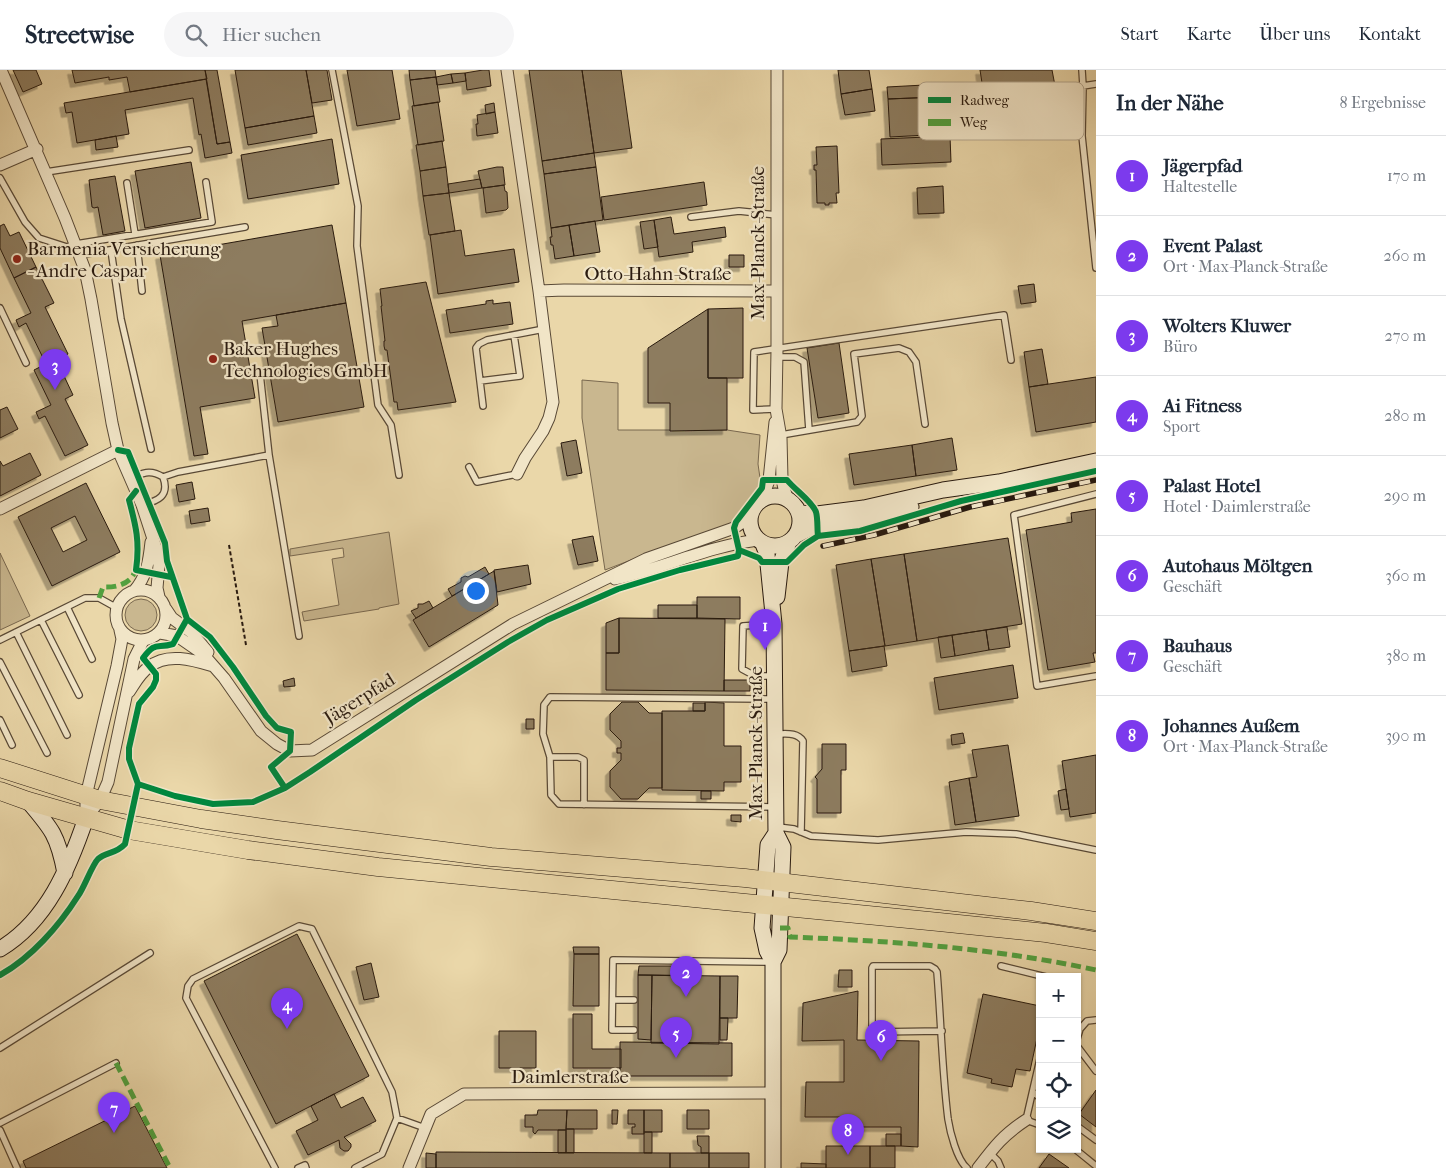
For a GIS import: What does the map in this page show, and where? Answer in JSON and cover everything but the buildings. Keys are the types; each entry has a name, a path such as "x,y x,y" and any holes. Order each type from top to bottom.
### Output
{"main road":[{"path":"792,539 799,529 800,521 799,512 795,505 788,499 772,495 756,503 749,518 753,534 761,542 772,546 781,546 810,528 839,525 999,482 1096,461"},
{"path":"799,512 817,514 864,508 943,490 999,482"},
{"name":"Max-Planck-Straße","path":"774,624 781,562 792,539"},
{"name":"Max-Planck-Straße","path":"761,542 767,554 774,624 776,830 783,847 774,881 772,906 779,950 773,962 773,1168"},
{"path":"0,768 93,798 202,819 403,847 491,857 774,881 1031,911 1096,921"},
{"path":"0,791 128,830 169,838 369,866 1046,933 1096,941"},
{"path":"28,801 45,820 57,839 65,873"},
{"path":"0,949 23,932 46,906 65,873 86,818"}],"street":[{"path":"1,70 37,150 80,255 91,299 118,450 142,505 156,548 159,565 157,588 159,597 172,618 198,640 209,653 215,667"},
{"path":"507,70 539,291 552,402 549,418 543,431 517,474"},
{"name":"Max-Planck-Straße","path":"777,70 776,412 782,479 788,499"},
{"path":"0,165 37,150"},
{"name":"Otto-Hahn-Straße","path":"539,291 777,291"},
{"name":"Max-Planck-Straße","path":"763,498 769,480 777,435"},
{"path":"0,509 118,450"},
{"path":"596,583 646,559 734,528 749,518"},
{"path":"86,818 93,798 122,639 116,618 117,608 124,596 134,591 141,583 146,572 152,538"},
{"path":"596,583 646,572 738,543 761,542"},
{"name":"Jägerpfad","path":"215,667 261,731 277,744 290,751 312,750 513,624 596,583"},
{"path":"134,591 147,591 159,597"},
{"path":"120,630 135,640 144,641 150,639 160,632 164,626 166,610"},
{"path":"160,632 177,636 203,654 215,667"},
{"path":"93,798 108,782 134,659 144,641"},
{"path":"126,697 143,672 149,666 160,661 176,658 193,660 215,667"},
{"name":"Daimlerstraße","path":"409,1168 430,1114 464,1094 774,1093"},
{"path":"978,1168 996,1143 1009,1131 1026,1120"}],"lane":[{"path":"332,70 358,206 357,246 378,405 391,425 399,475"},
{"path":"1082,140 1096,268"},
{"path":"46,172 189,150"},
{"path":"0,178 25,222 39,238 67,247 212,222 206,182"},
{"path":"127,183 135,234"},
{"path":"691,216 739,212 777,215"},
{"path":"80,255 246,227"},
{"path":"137,245 142,291"},
{"path":"111,250 121,319 151,449"},
{"path":"0,308 2,318 26,363"},
{"path":"777,354 1004,315 1011,360"},
{"path":"483,406 476,348 487,340 544,329"},
{"path":"480,382 520,376 514,335"},
{"path":"777,435 857,422 862,416 854,354 899,348 910,352 916,362 925,424"},
{"path":"776,412 753,410 754,352 795,357 804,362 809,430"},
{"path":"260,374 269,454 299,636"},
{"path":"163,477 178,472 269,454"},
{"path":"468,467 478,482 517,474"},
{"path":"130,478 146,472 155,472 163,477 166,485 160,499 142,505"},
{"path":"1096,494 1014,515 1037,686 1096,676"},
{"path":"0,640 85,598 95,597 117,608"},
{"path":"67,607 92,659"},
{"path":"41,620 79,695"},
{"path":"774,624 743,626 742,669 755,676 775,676"},
{"path":"16,632 67,735"},
{"path":"0,662 47,753"},
{"path":"775,699 550,697 544,705 544,734 550,757 550,795 559,804 776,808"},
{"path":"0,720 12,745"},
{"path":"776,734 794,734 803,740 801,832"},
{"path":"550,757 578,757 584,760 584,804"},
{"path":"776,830 794,829 811,836 878,840 966,832 1016,834 1096,850"},
{"path":"275,1168 186,998 188,986 193,979 299,926 312,929 392,1092 397,1118 382,1154 355,1168"},
{"path":"0,1048 150,953"},
{"path":"634,1030 612,1030 613,960 773,962"},
{"path":"942,1031 874,1032 872,1030 873,966 877,964 930,966 937,972 942,1031 948,1120 959,1157 962,1164 967,1168"},
{"path":"1001,966 1036,975"},
{"path":"613,1000 634,1000"},
{"path":"1081,1028 1087,1021 1096,1020"},
{"path":"1081,1051 1096,1070"},
{"path":"0,1123 116,1063"},
{"path":"1036,1124 1026,1120 1039,1063"},
{"path":"397,1118 425,1128"},
{"path":"1081,1129 1096,1140"},
{"path":"0,1130 17,1168"},
{"path":"990,1152 1001,1168"},
{"path":"1080,1153 1096,1166"},
{"path":"298,1168 305,1165 306,1168"}],"path":[{"path":"229,545 246,645"}],"shaded area":[{"path":"582,380 618,383 618,430 727,430 760,435 758,464 761,485 740,516 728,527 670,545 605,570 582,418"},
{"path":"389,532 399,604 304,621 302,612 339,605 332,559 344,557 343,548 290,556 290,549"},
{"path":"0,553 30,616 0,630"},
{"path":"141,599 147,600 152,604 156,609 156,621 152,626 147,630 141,631 135,630 130,626 126,621 125,615 126,609 130,604 135,600"}],"railway":[{"path":"823,546 874,535 970,507 1096,480"}],"marked path":[{"path":"99,598 103,587 114,587 128,581 135,572 136,567"},
{"path":"780,928 788,928 790,937 867,941 982,951 1058,962 1096,970"},
{"path":"116,1063 170,1168"}],"cycle path":[{"path":"118,450 128,452 165,543 167,561 187,619 210,637 266,716 277,728 291,732 290,751 271,767 285,788"},
{"path":"0,975 23,960 53,930 80,892 98,859 118,850 125,844 138,784 175,796 213,804 253,802 285,788 416,700 508,642 547,620 618,589 680,570 738,556 739,550 759,558 762,562 787,562 804,545 818,536 860,531 961,501 1096,471"},
{"path":"739,550 734,528 736,522 762,488 763,480 787,480 807,500 816,512 818,536"},
{"path":"136,491 129,500 137,534 136,570 171,577"},
{"path":"138,784 129,759 129,748 139,704 153,687 156,680 156,674 143,658 156,646 173,644 187,619"}],"place":[{"name":"Barmenia Versicherung - Andre Caspar","path":"17,259"},
{"name":"Baker Hughes Technologies GmbH","path":"213,359"},
{"name":"Wolters Kluwer","path":"55,390"},
{"name":"Jägerpfad","path":"765,650"},
{"name":"Event Palast","path":"686,997"},
{"name":"Ai Fitness","path":"287,1029"},
{"name":"Palast Hotel","path":"676,1058"},
{"name":"Autohaus Möltgen","path":"881,1061"},
{"name":"Bauhaus","path":"114,1133"},
{"name":"Johannes Außem","path":"848,1155"}]}
